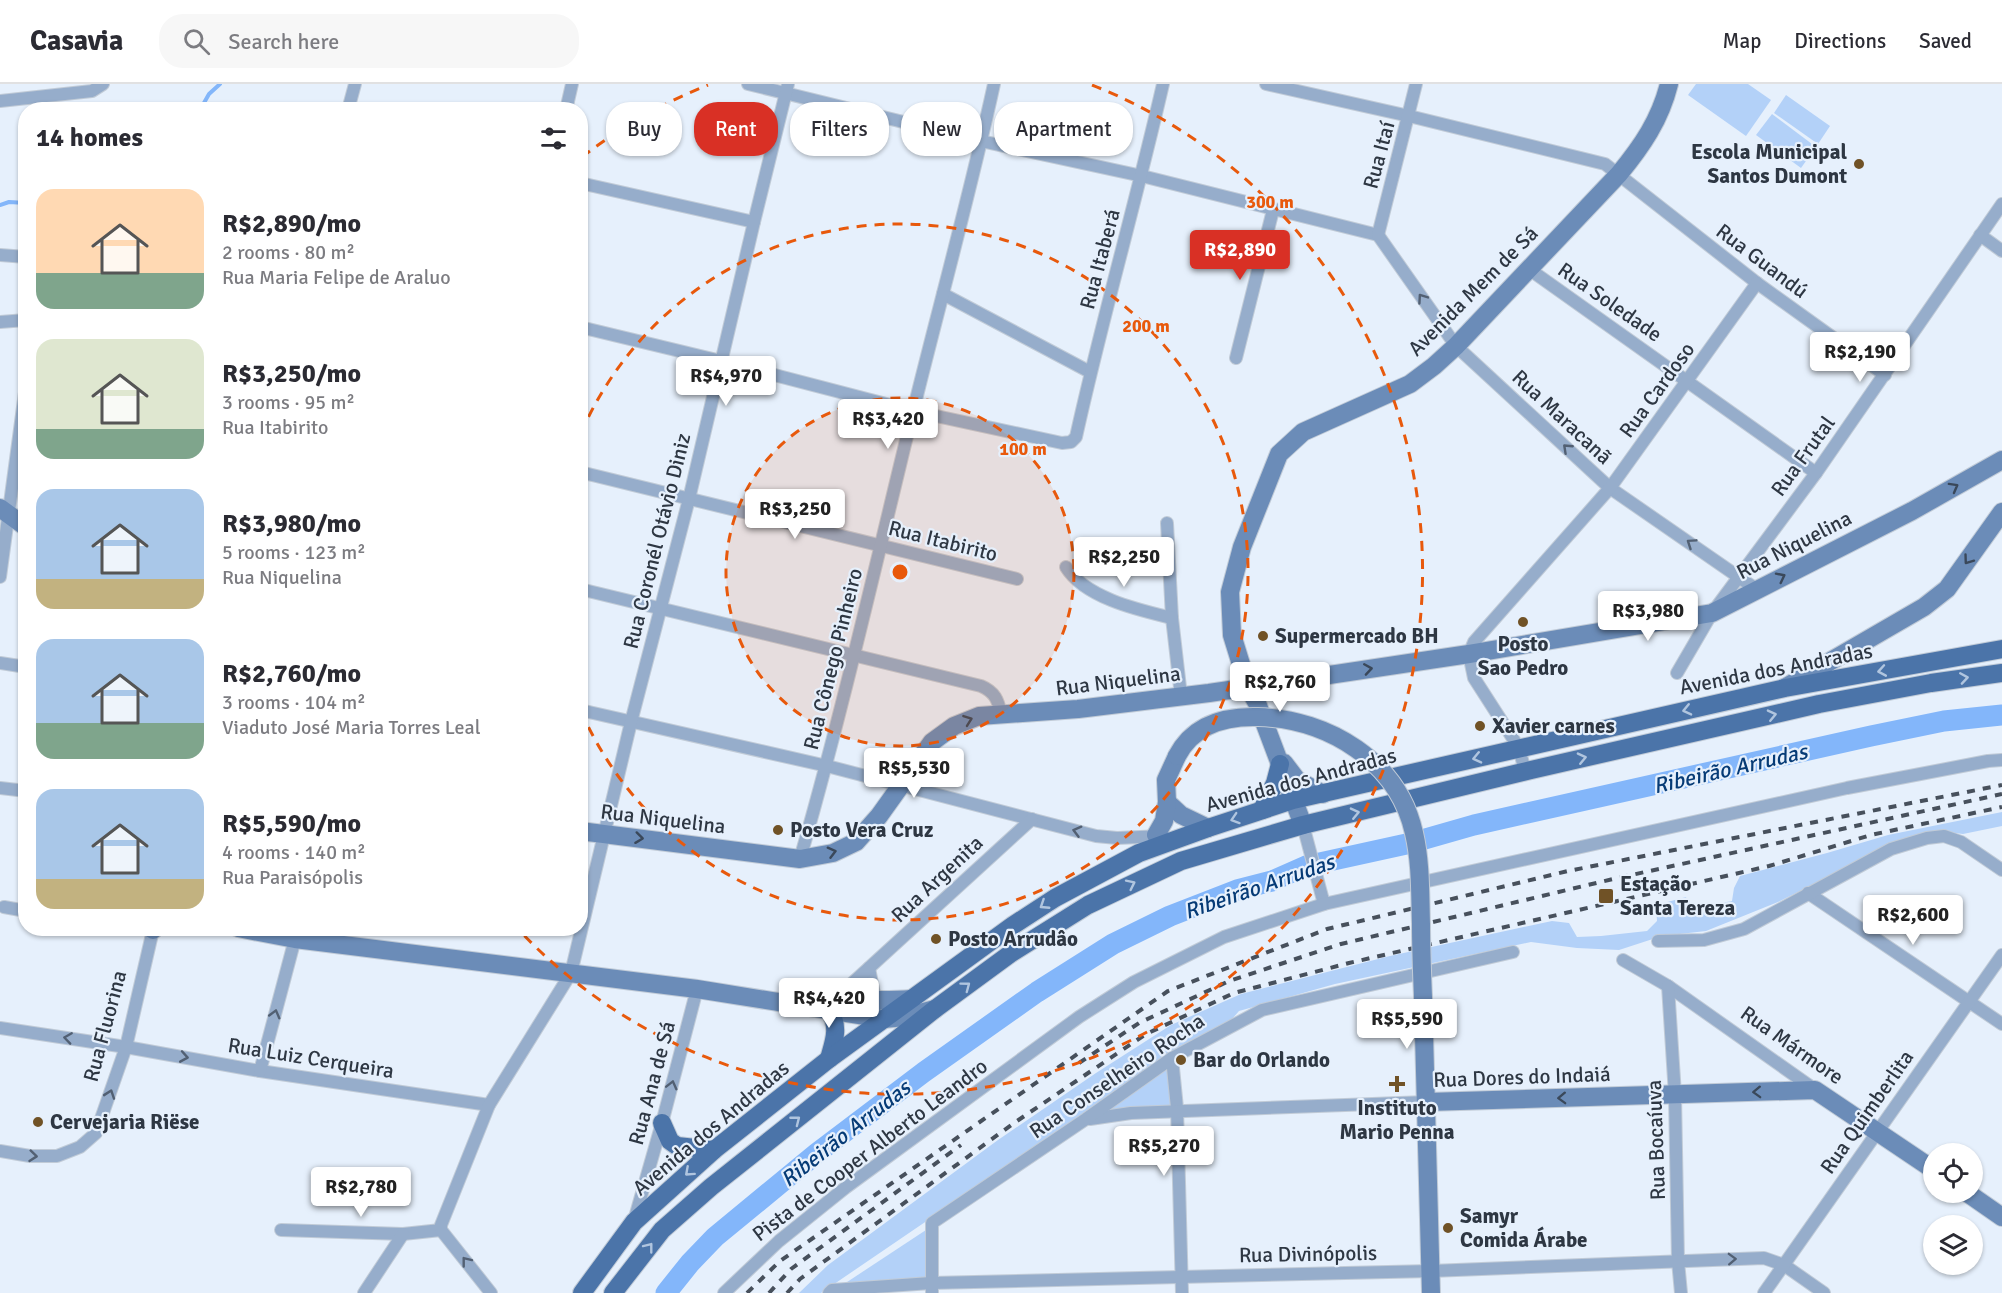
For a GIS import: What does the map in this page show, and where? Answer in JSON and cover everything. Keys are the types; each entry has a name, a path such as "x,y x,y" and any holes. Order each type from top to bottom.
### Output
{"main road":[{"name":"Avenida dos Andradas","path":"582,1293 634,1222 714,1150 829,1059 882,1010 911,999 1011,926 1054,898 1140,853 1180,837 1293,801 1785,688 2002,649"},
{"name":"Avenida dos Andradas","path":"613,1293 662,1230 703,1194 935,1009 1010,954 1088,905 1181,861 1303,825 1525,771 1820,704 1931,683 2002,673"},
{"path":"1262,810 1275,783 1279,760"},
{"path":"1140,853 1155,835"},
{"path":"829,1059 836,1031 832,1004"},
{"path":"663,1123 670,1141 677,1146 714,1150"},
{"path":"613,1293 634,1222"}],"street":[{"path":"0,101 92,91 103,84"},
{"path":"350,102 355,84"},
{"path":"568,102 572,84"},
{"path":"748,84 787,89 901,120"},
{"name":"Rua Cônego Pinheiro","path":"982,137 994,84"},
{"name":"Rua Itaberá","path":"913,411 1062,443 1071,442 1076,437 1090,372 1142,176 1163,84"},
{"name":"Rua Guandú","path":"1266,84 1605,164 1757,283 1885,375"},
{"name":"Rua Itaí","path":"1378,235 1416,84"},
{"name":"Avenida Mem de Sá","path":"1303,825 1248,687 1233,635 1230,592 1242,547 1279,454 1303,432 1410,384 1456,346 1619,174 1652,130 1664,105 1669,84"},
{"name":"Rua Coronél Otávio Diniz","path":"588,904 631,722 689,499 787,89"},
{"path":"982,141 1142,176 1378,235"},
{"name":"Rua Cônego Pinheiro","path":"800,859 855,655 880,545 977,156"},
{"path":"588,185 754,222"},
{"name":"Rua Frutal","path":"1677,673 1712,613 1885,375 2002,204"},
{"path":"1236,358 1273,210"},
{"name":"Rua Maracanã","path":"1378,235 1456,346 1610,488 1756,589"},
{"path":"1980,235 2002,251"},
{"path":"0,255 18,256"},
{"name":"Rua Soledade","path":"1529,269 1816,472"},
{"name":"Rua Cardoso","path":"1468,654 1483,630 1610,488 1757,283"},
{"path":"943,294 1090,372"},
{"path":"0,322 18,321"},
{"path":"588,329 913,411"},
{"path":"0,577 5,511 18,456"},
{"name":"Rua Niquelina","path":"588,832 800,859 833,853 856,842 879,816 932,741 954,726 979,716 1078,710 1248,687 1468,654 1712,613 1912,511 2002,460"},
{"name":"Rua Itabirito","path":"588,474 1017,579"},
{"path":"5,511 18,521"},
{"path":"1785,688 1924,608 1947,589 2002,512"},
{"path":"1167,524 1172,618 1181,696"},
{"path":"1066,567 1086,588 1138,610 1172,618"},
{"path":"588,591 981,686 994,694 1001,714"},
{"path":"1468,654 1474,678 1519,748 1525,771"},
{"path":"0,663 18,666"},
{"path":"588,712 826,766 1096,836 1180,837"},
{"path":"1155,835 1164,821 1167,802 1166,780 1176,756 1187,740 1209,725 1235,717 1274,718 1321,729 1347,742 1374,761 1386,775 1414,831 1420,888 1431,1293"},
{"name":"Avenida Mem de Sá","path":"1279,760 1297,780 1323,794"},
{"name":"Pista de Cooper Alberto Leandro","path":"724,1293 779,1241 845,1188 1079,1017 1134,982 1224,937 1324,904 1846,788 2002,760"},
{"path":"0,788 18,790"},
{"path":"1167,802 1181,815 1208,828"},
{"name":"Rua Argenita","path":"832,1004 1032,819"},
{"path":"1303,825 1324,904"},
{"path":"1658,941 1704,940 1744,929 1891,849 1927,838 1944,836 1961,842 2002,870"},
{"path":"1808,893 2002,1024"},
{"path":"4,907 18,910"},
{"name":"Rua Fluorina","path":"0,1151 46,1157 65,1154 80,1147 96,1133 126,1047 149,936"},
{"path":"279,936 781,1001 882,1010 905,1017 935,1009"},
{"name":"Rua Coronél Otávio Diniz","path":"441,1230 489,1105 571,973 580,936"},
{"path":"260,1071 295,939"},
{"name":"Rua Conselheiro Rocha","path":"931,1288 932,1223 1172,1058 1262,1010 1513,952"},
{"name":"Rua Quimberlita","path":"1764,1293 2002,954"},
{"name":"Rua Mármore","path":"1623,960 1668,986 1815,1090 1923,1162"},
{"path":"869,968 874,994 882,1010"},
{"name":"Rua Bocaíuva","path":"1668,986 1675,1095 1678,1261 1681,1293"},
{"name":"Rua Ana de Sá","path":"634,1222 663,1123 697,989"},
{"name":"Rua Luiz Cerqueira","path":"0,1028 126,1047 260,1071 489,1105"},
{"path":"1172,1058 1177,1111 1182,1293"},
{"name":"Rua Dores do Indaiá","path":"1086,1119 1131,1113 1177,1111 1815,1090"},
{"path":"1982,1203 2002,1217"},
{"path":"281,1230 403,1234 441,1230 491,1293"},
{"path":"364,1293 403,1234"},
{"name":"Rua Divinópolis","path":"831,1292 1181,1277 1431,1271 1764,1258 1784,1265"},
{"path":"1784,1265 1824,1293"}],"shaded area":[{"path":"1696,84 1748,84 1771,100 1746,136 1688,95"},
{"path":"1786,95 1830,126 1818,144 1774,113"},
{"path":"1772,114 1816,147 1801,168 1756,135"},
{"path":"2002,812 2002,826 1963,834 1940,831 1884,849 1778,902 1706,931 1662,936 1619,950 1577,948 1531,942 1335,984 1239,1011 1232,1019 1170,1055 821,1293 799,1293 828,1265 998,1140 1096,1073 1171,1025 1241,994 1390,956 1552,921 1569,923 1577,937 1647,931 1657,921 1656,905 1686,897 1690,909 1732,901 1734,888 1740,876 1888,835"},
{"path":"1170,1065 1173,1106 1096,1115"},
{"path":"929,1228 928,1281 838,1288"}],"waterway":[{"path":"204,102 209,94 220,84"},
{"path":"0,205 18,203"},
{"name":"Ribeirão Arrudas","path":"666,1293 715,1237 817,1153 924,1072 1037,992 1113,944 1170,916 1237,890 1272,881 1306,866 1411,843 1474,825 1871,736 1944,721 2002,715"}],"railway":[{"path":"747,1293 780,1261 1168,991 1327,929 1568,871 2002,785"},
{"path":"1079,1063 1139,1023 1229,981 1341,944 1613,879 2002,794"},
{"path":"787,1293 800,1279 1014,1123 1146,1034 1234,993 1349,963 1769,866 1871,835 2002,807"},
{"path":"769,1293 791,1269 961,1145"}],"place":[{"name":"Escola Municipal Santos Dumont","path":"1859,164"},
{"name":"Posto Sao Pedro","path":"1523,622"},
{"name":"Supermercado BH","path":"1263,636"},
{"name":"Xavier carnes","path":"1480,726"},
{"name":"Posto Vera Cruz","path":"778,830"},
{"name":"Estação Santa Tereza","path":"1606,896"},
{"name":"Posto Arrudâo","path":"936,939"},
{"name":"Bar do Orlando","path":"1181,1060"},
{"name":"Instituto Mario Penna","path":"1397,1084"},
{"name":"Cervejaria Riëse","path":"38,1122"},
{"name":"Samyr Comida Árabe","path":"1448,1228"}]}
